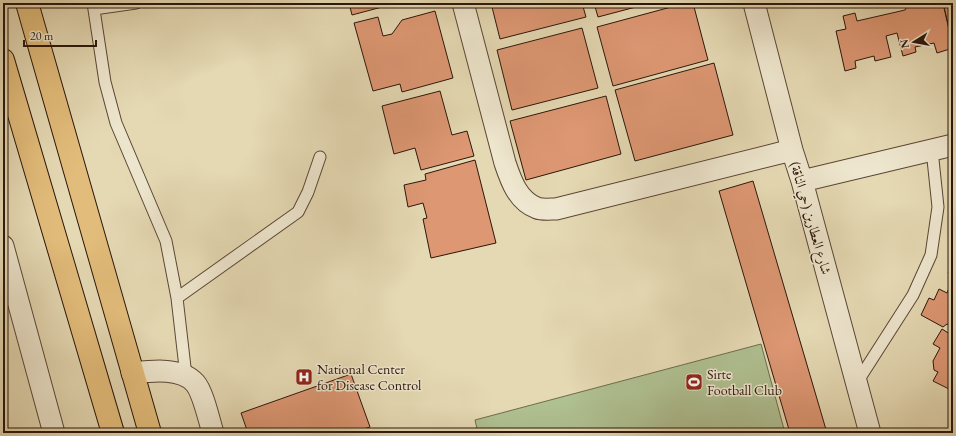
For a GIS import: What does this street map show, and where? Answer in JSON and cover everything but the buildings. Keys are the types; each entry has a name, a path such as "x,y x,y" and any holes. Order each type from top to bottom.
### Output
{"highway":[{"path":"27,3 150,433"},
{"path":"3,60 113,433"}],"street":[{"path":"463,3 505,163 513,185 524,200 538,209 556,209 792,150"},
{"name":"شارع العطارين (حي الناقة)","path":"754,3 792,150 802,181 870,433"},
{"path":"802,181 953,145"},
{"path":"3,246 10,298 54,433"},
{"path":"132,373 158,370 186,376 196,383 213,433"}],"lane":[{"path":"136,3 94,6 105,82 116,123 166,241 177,298 186,376"},
{"path":"856,384 913,295 931,255 938,207 932,150"},
{"path":"177,298 298,212 308,192 320,157"}],"green space":[{"name":"Sirte Football Club","path":"761,344 785,433 478,433 475,420"}],"place":[{"name":"National Center for Disease Control","path":"304,377"},
{"name":"Sirte Football Club","path":"694,382"}]}
